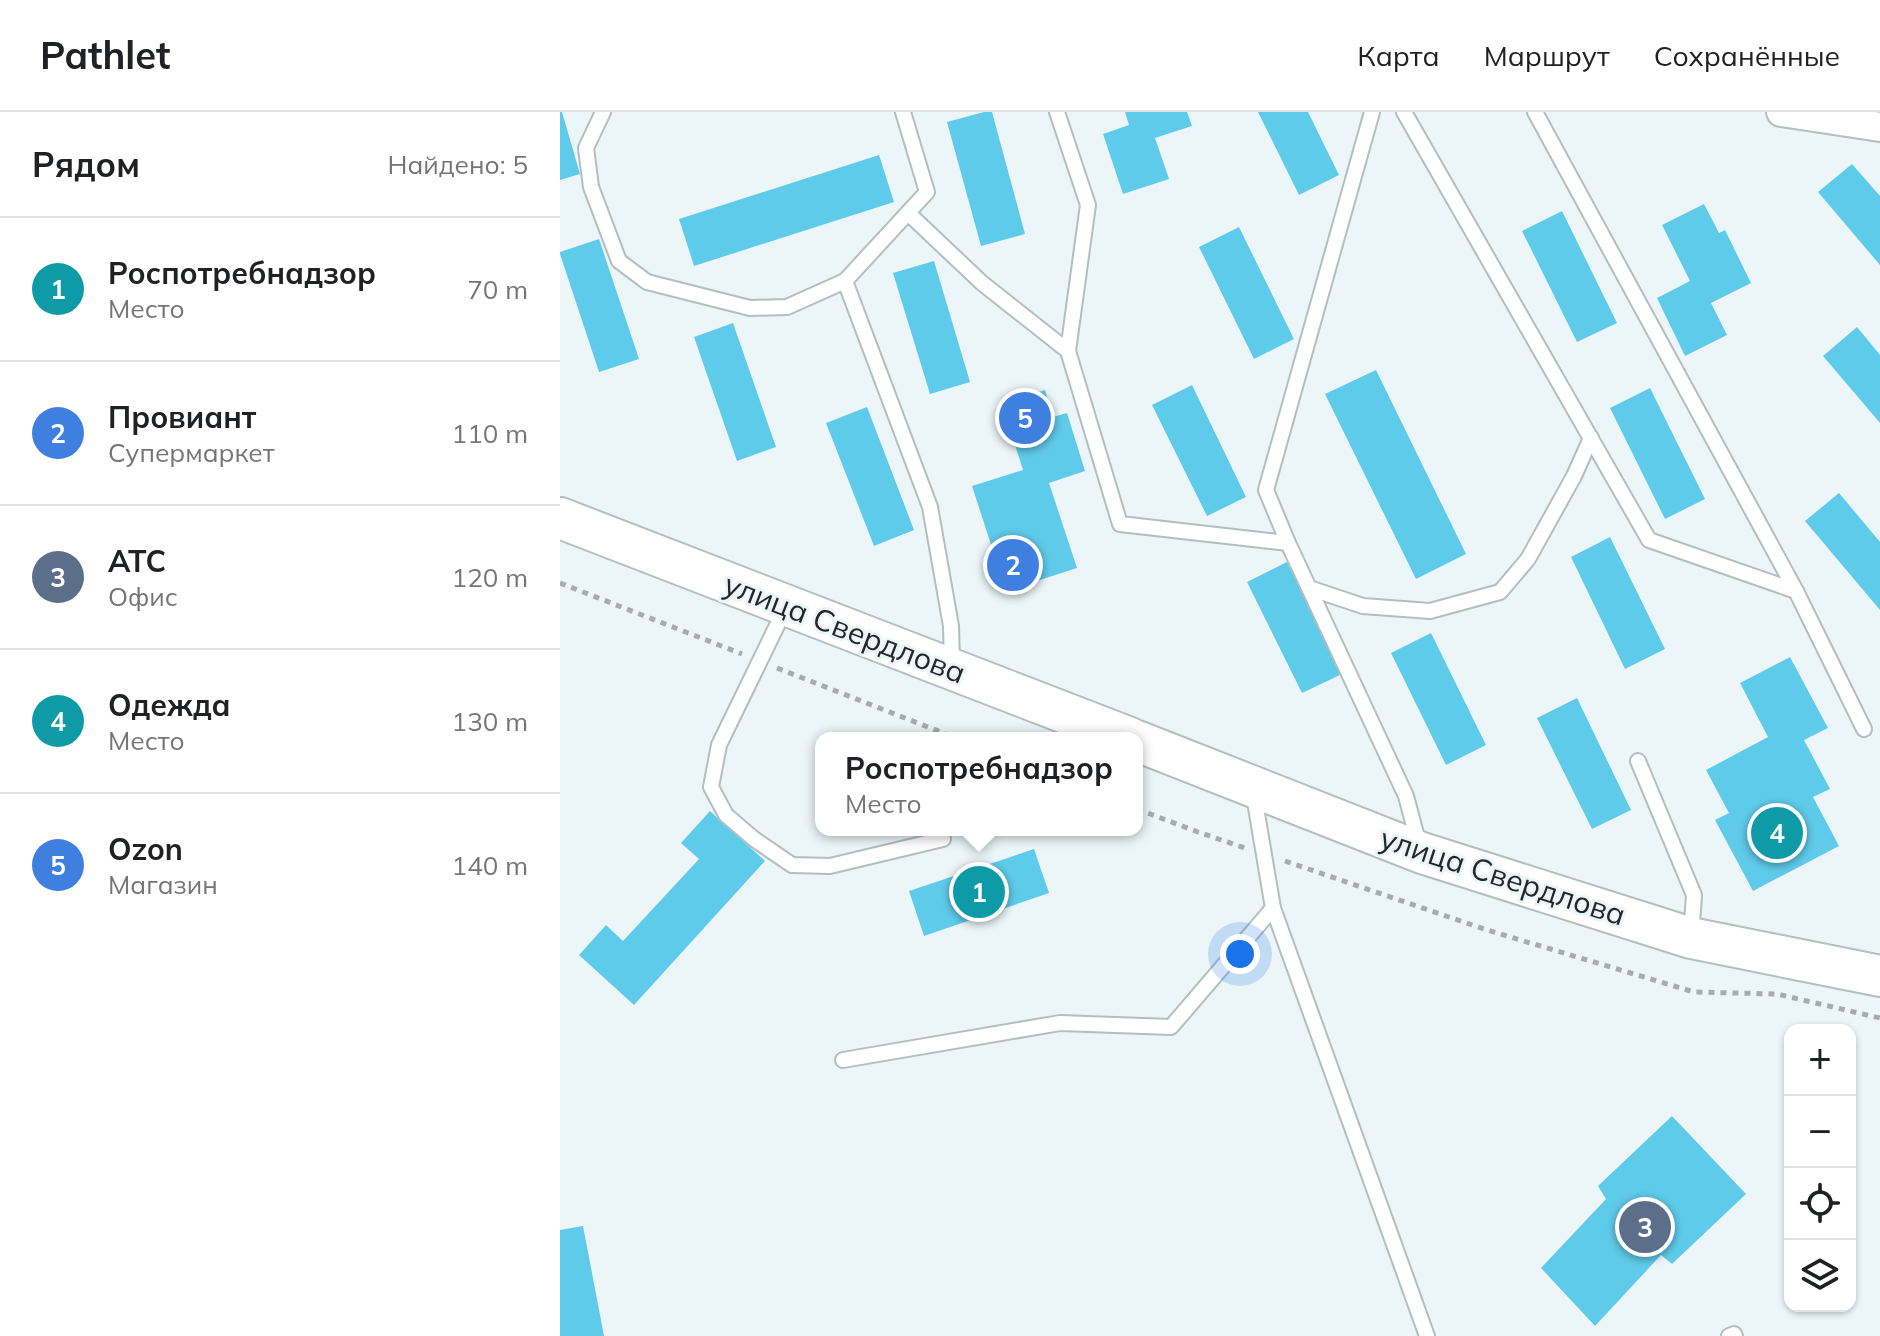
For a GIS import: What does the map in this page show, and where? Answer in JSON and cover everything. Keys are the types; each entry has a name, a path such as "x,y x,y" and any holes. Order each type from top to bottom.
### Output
{"main road":[{"name":"улица Свердлова","path":"560,518 1115,732"},
{"name":"улица Свердлова","path":"1143,743 1422,853 1691,938 1880,976"}],"street":[{"path":"1781,112 1880,127"}],"lane":[{"path":"603,112 586,148 591,187 619,261 647,282 750,308 787,307 845,281 927,192 903,112"},
{"path":"1057,112 1088,205 1068,351 1120,524 1288,543"},
{"path":"1372,112 1266,490 1406,796 1422,853"},
{"path":"1404,112 1649,540 1796,591"},
{"path":"1535,112 1796,591 1864,729"},
{"path":"908,213 982,283 1068,351"},
{"path":"845,281 930,507 951,626 952,668"},
{"path":"1309,588 1363,606 1430,611 1500,592 1528,559 1574,476 1591,438"},
{"path":"787,605 719,745 711,787 726,815 792,865 830,866 943,839"},
{"path":"1638,761 1694,895 1691,938"},
{"path":"1252,786 1273,908 1427,1336"},
{"path":"843,1060 1060,1023 1171,1027 1273,908"},
{"path":"1729,1336 1735,1336"}],"path":[{"path":"1143,811 1487,930 1694,992 1777,994 1880,1018"}],"building":[{"path":"560,112 580,174 560,180"},
{"path":"992,112 1025,234 981,246 947,122"},
{"path":"1125,112 1187,112 1192,126 1155,138 1169,179 1123,194 1103,134 1129,125"},
{"path":"1258,112 1308,112 1339,175 1299,195"},
{"path":"879,155 894,202 694,266 679,219"},
{"path":"1852,164 1880,196 1880,265 1818,192"},
{"path":"1704,204 1719,233 1725,230 1751,283 1711,303 1727,335 1685,356 1657,298 1690,281 1662,225"},
{"path":"1562,211 1617,323 1577,342 1522,231"},
{"path":"1239,227 1294,339 1254,359 1199,247"},
{"path":"599,239 639,359 599,372 560,252"},
{"path":"934,261 970,382 930,394 893,273"},
{"path":"733,323 776,447 737,461 694,337"},
{"path":"1857,327 1880,355 1880,423 1823,356"},
{"path":"1376,370 1466,554 1416,579 1325,394"},
{"path":"1192,385 1246,497 1207,516 1152,405"},
{"path":"1650,388 1705,499 1665,519 1610,408"},
{"path":"1045,390 1053,417 1067,413 1085,471 1049,483 1077,568 1006,591 972,486 1023,470 1002,404"},
{"path":"867,407 914,530 874,546 826,423"},
{"path":"1839,493 1880,542 1880,610 1805,521"},
{"path":"1610,537 1665,649 1625,669 1571,557"},
{"path":"1287,562 1342,674 1302,693 1247,582"},
{"path":"1431,633 1486,745 1446,765 1391,653"},
{"path":"1790,657 1828,728 1804,740 1830,789 1813,797 1839,846 1753,891 1715,820 1729,813 1706,770 1768,737 1740,683"},
{"path":"1577,698 1631,810 1592,829 1537,718"},
{"path":"710,811 765,861 634,1005 579,955 606,925 623,941 699,859 681,843"},
{"path":"1034,849 1049,893 924,936 909,891"},
{"path":"1672,1116 1746,1194 1672,1264 1661,1255 1595,1326 1541,1268 1606,1199 1598,1186"},
{"path":"583,1226 604,1336 560,1336 560,1230"}],"place":[{"name":"Ozon","path":"1025,418"},
{"name":"Провиант","path":"1013,565"},
{"name":"Одежда","path":"1777,833"},
{"name":"Роспотребнадзор","path":"979,892"},
{"name":"АТС","path":"1645,1227"}]}
